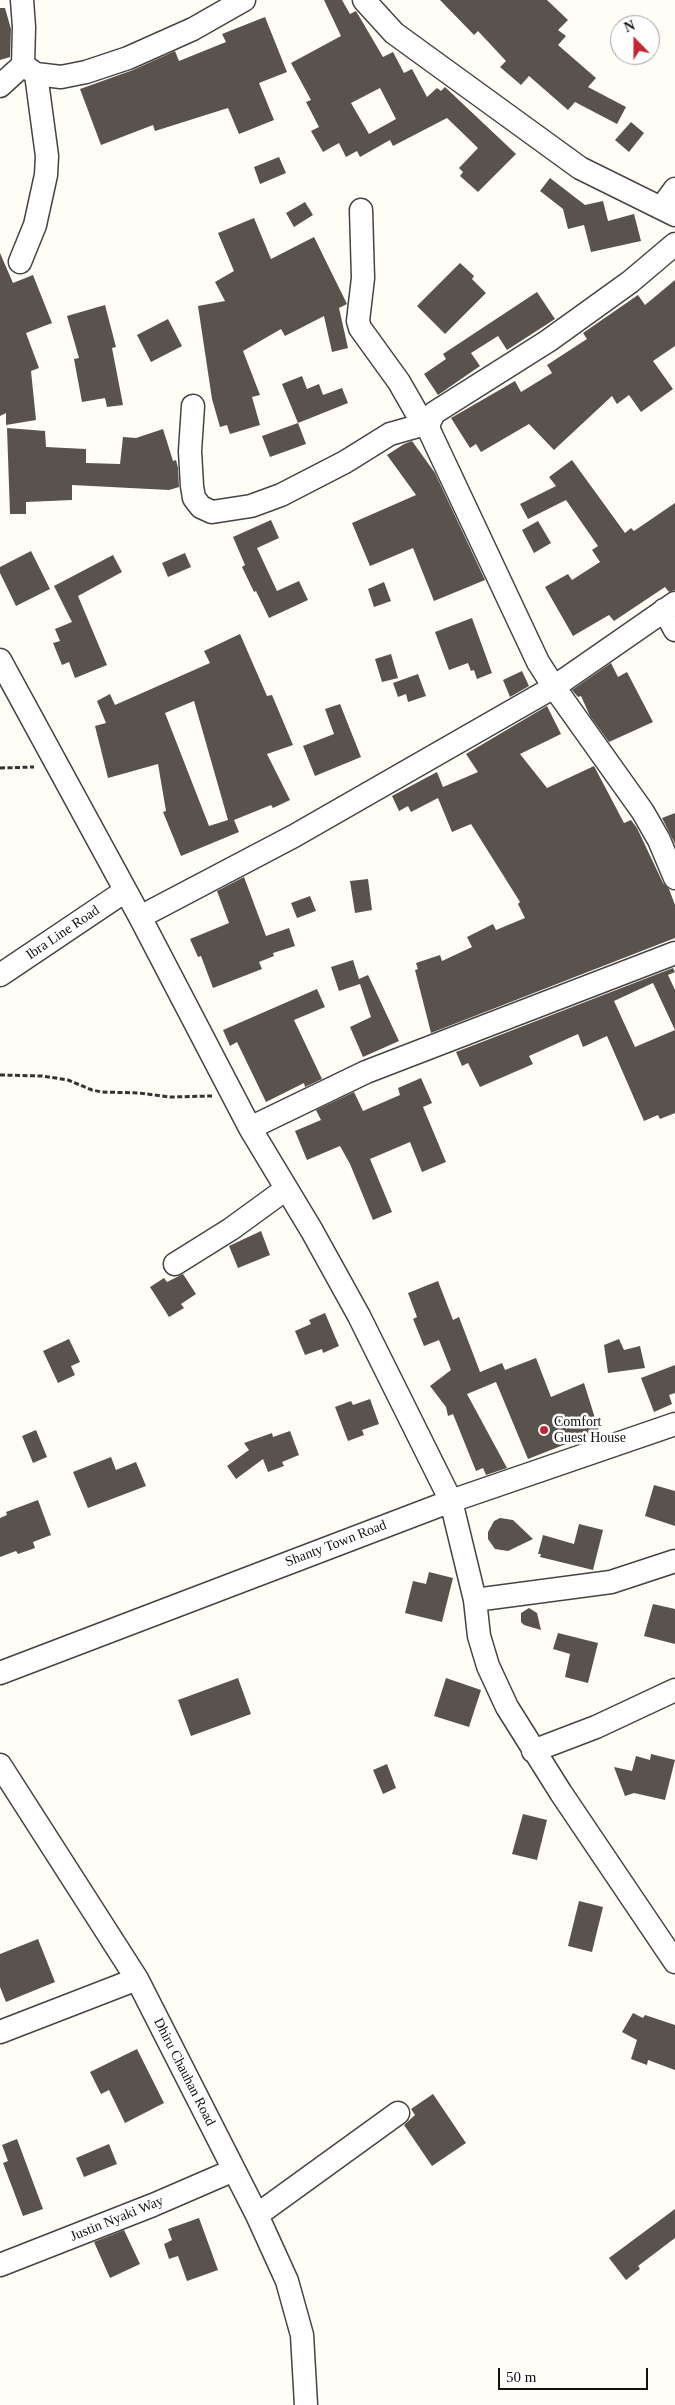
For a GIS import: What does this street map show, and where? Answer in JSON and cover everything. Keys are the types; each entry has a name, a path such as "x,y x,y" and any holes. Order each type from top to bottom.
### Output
{"street":[{"path":"20,262 35,225 46,175 46,156 29,70 22,0"},
{"path":"0,86 29,70 61,77 86,72 128,58 193,29 244,0"},
{"path":"364,0 394,33 580,168 668,211 675,189"},
{"path":"361,210 364,278 358,321 360,328 426,423 431,438 514,612 554,687 643,812 659,840 675,878"},
{"path":"193,406 190,451 194,498 201,507 212,512 251,506 281,495 345,462 390,434 426,423 434,414 548,341 630,282 675,244"},
{"path":"140,917 294,836 554,687 669,606 675,630"},
{"path":"0,660 140,917 250,1128 359,1316 451,1501 475,1600 479,1636 488,1666 507,1707 533,1751 675,1962"},
{"name":"Ibra Line Road","path":"0,975 125,891"},
{"path":"250,1128 366,1072 675,953"},
{"path":"175,1264 231,1229 286,1189"},
{"name":"Shanty Town Road","path":"0,1673 451,1501 675,1424"},
{"path":"475,1600 610,1582 675,1561"},
{"path":"533,1751 596,1727 675,1690"},
{"name":"Dhiru Chauhan Road","path":"0,1765 137,1979 257,2214 287,2281 302,2335 306,2405"},
{"path":"0,2032 137,1979"},
{"path":"257,2214 398,2113"},
{"name":"Justin Nyaki Way","path":"0,2265 153,2205 234,2170"}],"path":[{"path":"0,768 58,766"},
{"path":"0,1075 42,1076 68,1080 102,1092 139,1093 170,1097 203,1097 232,1094"}],"building":[{"path":"324,0 342,0 350,14 356,11 383,57 393,52 404,73 412,69 427,97 437,88 441,91 445,87 516,154 478,192 460,176 463,172 459,168 478,148 447,118 393,146 390,140 360,157 357,151 346,157 339,143 323,152 311,131 319,127 306,102 311,100 291,63 341,36","holes":["380,88 396,119 369,134 351,103"]},
{"path":"440,0 547,0 568,20 558,30 566,36 558,45 596,78 588,87 626,107 617,124 575,102 568,110 529,76 521,85 500,67 506,61 478,31 474,35"},
{"path":"0,8 5,8 11,29 10,57 0,60"},
{"path":"265,17 287,72 259,83 274,120 239,134 228,108 155,131 153,125 101,145 80,89 133,70 175,51 179,61 226,42 222,34"},
{"path":"631,122 644,133 629,152 615,140"},
{"path":"279,157 286,173 260,184 254,167"},
{"path":"550,178 585,205 603,201 608,221 634,214 641,241 591,252 584,225 568,229 563,209 540,191"},
{"path":"305,202 313,215 294,227 286,213"},
{"path":"254,218 271,259 314,237 347,304 339,308 348,348 332,352 324,316 285,336 281,329 243,351 260,395 252,397 260,425 230,434 227,425 220,427 212,399 198,306 225,301 215,282 234,271 218,233"},
{"path":"0,253 13,283 33,275 52,323 26,333 39,368 31,371 36,420 6,425 6,413 0,416"},
{"path":"460,263 474,276 472,279 486,293 445,334 417,306"},
{"path":"675,280 675,346 653,361 673,389 641,412 629,395 617,404 612,396 554,450 529,424 481,452 476,444 470,448 451,418 515,381 521,392 552,373 547,365 587,339 583,333 638,295 645,305"},
{"path":"537,292 555,319 507,350 498,336 471,353 480,366 438,395 424,374 446,359 443,354"},
{"path":"105,305 116,347 112,348 123,405 107,407 105,398 82,402 74,359 79,358 67,316"},
{"path":"168,319 182,346 151,362 137,335"},
{"path":"302,376 307,389 319,384 323,395 342,388 348,403 298,423 282,384"},
{"path":"298,423 306,444 270,457 262,436"},
{"path":"7,428 45,431 46,447 86,449 86,463 120,464 123,437 136,438 163,429 173,461 176,460 179,487 169,490 72,485 72,500 26,502 26,514 10,514"},
{"path":"412,441 435,473 485,580 434,601 413,548 370,566 352,523 416,495 387,455"},
{"path":"572,460 625,533 631,528 634,531 675,503 675,590 669,592 665,587 614,621 609,615 573,636 545,587 568,574 572,580 600,562 592,550 598,546 566,500 528,519 520,504 556,486 549,477"},
{"path":"271,520 279,538 257,548 277,591 299,581 308,600 269,618 242,567 245,565 233,537"},
{"path":"538,521 551,543 534,553 522,530"},
{"path":"31,551 50,589 16,606 0,573 0,567"},
{"path":"185,553 191,567 168,577 162,563"},
{"path":"113,555 122,572 78,596 107,665 75,678 69,662 62,665 53,643 60,641 55,629 72,622 54,586"},
{"path":"384,582 391,601 374,607 368,589"},
{"path":"472,618 492,673 477,679 474,670 471,671 468,663 449,670 435,632"},
{"path":"240,634 267,696 272,695 293,745 267,754 290,800 273,808 271,805 234,820 239,832 181,856 163,812 166,811 158,764 108,778 95,726 106,723 97,701 110,694 115,705 210,663 204,651","holes":["194,701 228,820 209,826 165,713"]},
{"path":"391,654 398,678 382,682 375,659"},
{"path":"611,663 618,677 627,672 653,722 609,742 590,716 581,696 578,697 572,690"},
{"path":"522,671 529,686 510,697 503,680"},
{"path":"418,674 426,696 408,702 406,694 398,697 393,683"},
{"path":"340,704 361,757 315,776 303,746 334,734 325,709"},
{"path":"547,706 561,734 520,754 547,788 594,766 624,823 631,820 637,828 663,883 669,889 675,905 675,938 431,1033 415,970 418,969 416,963 440,955 442,961 472,947 467,937 493,924 496,930 525,918 518,904 520,902 471,824 452,832 438,798 411,812 408,806 399,811 392,796 437,772 443,787 478,772 466,754"},
{"path":"675,813 675,844 662,818"},
{"path":"244,877 266,936 289,928 295,946 273,953 274,956 259,962 262,969 213,988 201,956 198,957 190,939 229,923 217,891"},
{"path":"368,879 372,910 355,913 350,881"},
{"path":"310,896 316,911 297,918 291,903"},
{"path":"353,960 359,979 368,975 399,1041 363,1057 350,1027 371,1017 360,984 339,991 331,967"},
{"path":"673,968 675,972 668,975 675,990 675,1030 675,1113 660,1119 658,1115 644,1121 607,1036 583,1047 578,1034 529,1056 533,1064 480,1087 468,1063 462,1066 456,1052","holes":["653,983 675,1030 635,1047 614,1001"]},
{"path":"317,989 325,1007 294,1020 322,1079 305,1087 304,1083 266,1102 237,1042 230,1046 223,1030"},
{"path":"421,1078 432,1103 423,1107 446,1162 422,1172 410,1142 370,1159 392,1212 373,1220 350,1164 340,1146 307,1160 295,1131 321,1120 316,1110 354,1092 363,1111 400,1095 398,1088"},
{"path":"261,1231 270,1255 238,1268 229,1246"},
{"path":"183,1274 196,1294 181,1304 184,1308 169,1317 150,1287 164,1278 167,1282"},
{"path":"438,1281 453,1320 459,1317 480,1372 502,1363 505,1370 536,1358 551,1397 584,1383 599,1431 528,1459 496,1382 467,1394 507,1468 486,1475 483,1468 476,1471 453,1414 448,1416 446,1407 430,1386 451,1370 439,1340 424,1346 413,1319 417,1317 408,1293"},
{"path":"325,1313 339,1346 323,1353 322,1349 305,1355 295,1331 311,1324 309,1320"},
{"path":"69,1339 80,1362 71,1366 75,1375 58,1383 43,1351"},
{"path":"619,1339 624,1350 640,1346 645,1368 608,1373 604,1345"},
{"path":"675,1365 675,1393 669,1395 672,1404 654,1412 641,1378"},
{"path":"370,1399 379,1424 362,1430 364,1435 348,1441 335,1407 351,1401 353,1405"},
{"path":"36,1430 47,1457 33,1463 22,1436"},
{"path":"290,1431 299,1455 282,1462 284,1466 268,1472 263,1459 236,1479 227,1466 249,1450 244,1443 272,1433 273,1437"},
{"path":"111,1457 116,1470 136,1462 146,1486 88,1508 73,1472"},
{"path":"654,1485 675,1491 675,1526 645,1516"},
{"path":"38,1500 51,1535 33,1542 35,1548 18,1554 16,1551 0,1557 0,1518 7,1515 6,1512"},
{"path":"500,1518 513,1520 533,1539 508,1551 495,1549 488,1539 488,1532 494,1521"},
{"path":"579,1524 603,1530 593,1570 540,1557 541,1554 538,1554 543,1535 574,1544"},
{"path":"429,1572 453,1578 442,1622 405,1613 413,1581 426,1584"},
{"path":"653,1604 675,1609 675,1644 644,1636"},
{"path":"529,1608 537,1613 541,1630 524,1625 521,1622 521,1613"},
{"path":"558,1633 598,1643 588,1683 565,1677 570,1654 553,1649"},
{"path":"238,1678 251,1714 191,1736 178,1700"},
{"path":"446,1678 481,1690 469,1727 434,1716"},
{"path":"651,1754 675,1760 665,1800 634,1793 625,1796 614,1767 632,1771 636,1756 650,1760"},
{"path":"387,1764 396,1788 383,1794 373,1770"},
{"path":"523,1814 547,1820 537,1860 512,1854"},
{"path":"579,1901 603,1907 592,1952 568,1946"},
{"path":"38,1939 55,1982 6,2002 0,1987 0,1954"},
{"path":"633,2013 643,2018 645,2015 675,2025 675,2070 648,2060 647,2065 631,2059 637,2040 622,2032"},
{"path":"137,2049 164,2103 125,2123 109,2090 101,2094 90,2072"},
{"path":"433,2094 466,2143 432,2166 404,2125 415,2115 411,2109"},
{"path":"17,2139 43,2209 23,2216 3,2163 8,2161 2,2145"},
{"path":"109,2144 117,2164 84,2177 76,2158"},
{"path":"675,2209 675,2238 638,2266 640,2269 626,2280 609,2258"},
{"path":"199,2218 218,2270 187,2281 178,2256 169,2259 164,2244 172,2240 168,2229"},
{"path":"124,2230 140,2264 110,2278 94,2242"}],"place":[{"name":"Comfort Guest House","path":"544,1430"}]}
